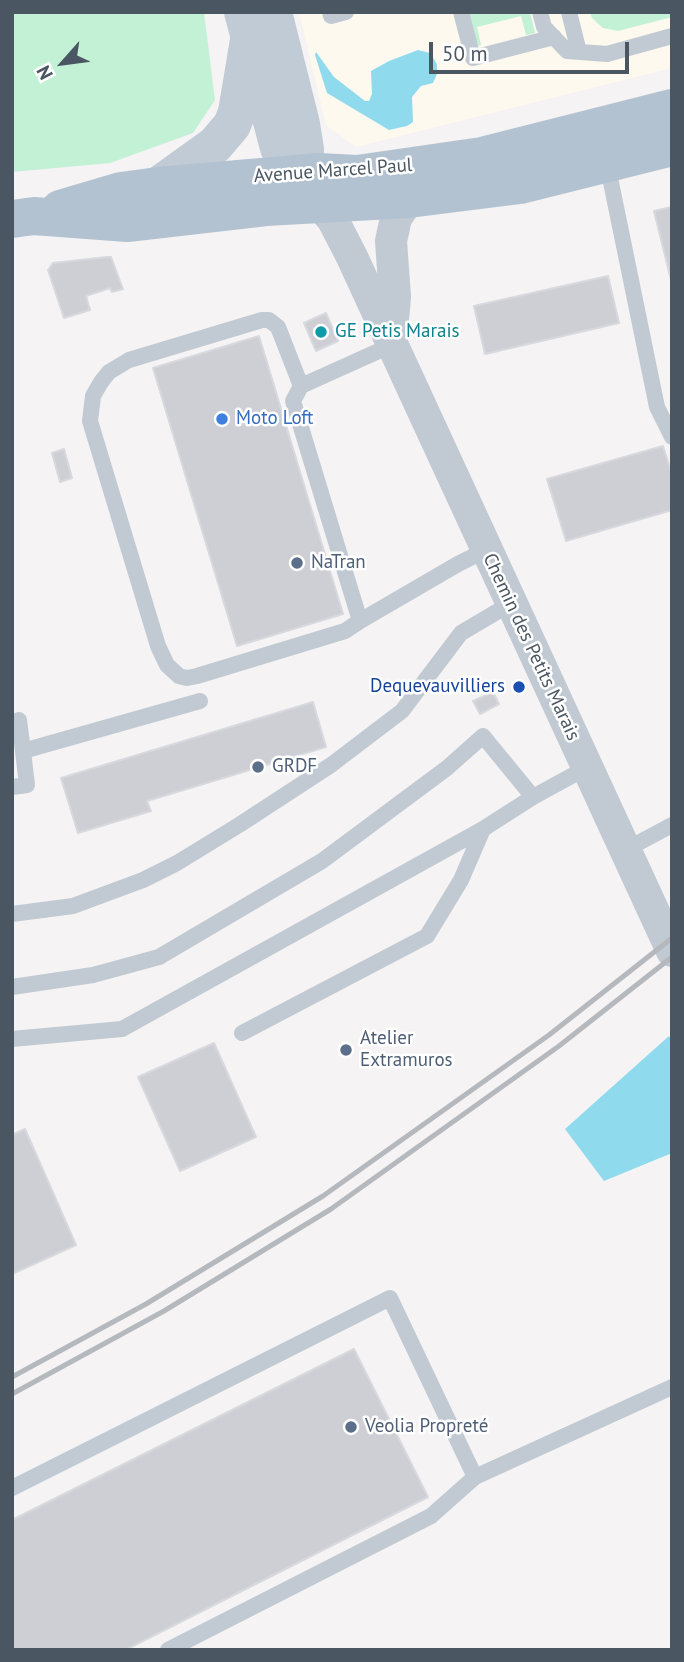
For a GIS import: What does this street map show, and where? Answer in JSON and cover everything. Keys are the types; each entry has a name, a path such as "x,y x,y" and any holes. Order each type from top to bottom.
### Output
{"main road":[{"path":"158,186 223,138 232,125 237,113 255,22"},
{"path":"255,22 279,148 312,188"},
{"name":"Avenue Marcel Paul","path":"23,218 127,223 312,188 358,174 470,158 672,108"},
{"name":"Avenue Marcel Paul","path":"23,218 121,191 158,186 312,188 409,199 520,185 672,147"}],"street":[{"name":"Chemin des Petits Marais","path":"312,188 348,247 672,951"},
{"name":"Chemin des Petits Marais","path":"391,344 395,297 391,241 396,218 409,199"}],"lane":[{"path":"330,12 331,16 346,12"},
{"path":"461,12 473,58 554,37"},
{"path":"540,12 544,27 567,51 607,54 672,36"},
{"path":"569,12 579,52"},
{"path":"607,163 657,407 672,437"},
{"path":"301,386 278,327 269,320 262,320 158,350 118,365 109,372 97,389 90,408 90,421 158,646 173,672 187,678 197,676 345,631 486,550"},
{"path":"360,621 293,401 301,386 391,344"},
{"path":"12,914 73,906 143,880 177,863 331,765 402,711 461,633 510,604"},
{"path":"23,751 200,701"},
{"path":"12,787 27,785 19,720"},
{"path":"12,987 93,975 159,957 322,861 447,768 483,736 533,797"},
{"path":"12,1039 122,1029 484,829 533,797 586,768"},
{"path":"625,850 672,825"},
{"path":"242,1033 427,936 461,880 484,829"},
{"path":"12,1488 390,1298 475,1477"},
{"path":"168,1650 431,1516 475,1477 672,1387"}],"shaded area":[{"path":"299,12 672,12 672,68 356,147 326,125"}],"green space":[{"path":"12,12 204,12 215,100 193,133 110,163 12,172"},
{"path":"469,12 530,12 535,33 526,35 521,16 477,27 481,45 477,46"},
{"path":"590,12 672,12 672,17 618,31 603,28 592,18"}],"water":[{"path":"418,50 430,53 437,64 437,74 433,83 421,86 412,97 413,122 389,130 327,93 315,55 316,52 334,77 365,101 369,101 372,94 371,71"},
{"path":"669,1036 672,1041 672,1153 604,1181 565,1129"}],"building":[{"path":"672,207 672,279 671,280 654,211"},
{"path":"111,257 123,289 112,292 110,288 86,296 90,310 64,318 48,270 53,263"},
{"path":"608,276 619,323 485,354 474,306"},
{"name":"GE Petis Marais","path":"326,313 338,341 316,351 304,323"},
{"path":"259,336 343,614 237,646 153,368"},
{"path":"663,446 672,475 672,510 566,541 547,479"},
{"path":"64,449 72,478 60,482 52,453"},
{"path":"493,692 499,704 480,714 473,701"},
{"path":"313,702 326,747 147,801 151,811 78,833 61,778"},
{"path":"214,1043 256,1137 180,1171 138,1077"},
{"path":"25,1129 76,1245 12,1274 12,1135"},
{"path":"354,1349 428,1497 125,1650 12,1650 12,1520"}],"railway":[{"path":"12,1377 146,1304 323,1196 549,1035 672,938"},
{"path":"12,1394 164,1311 331,1209 559,1046 672,957"}],"place":[{"name":"GE Petis Marais","path":"321,332"},
{"name":"Moto Loft","path":"222,419"},
{"name":"NaTran","path":"297,563"},
{"name":"Dequevauvilliers","path":"519,687"},
{"name":"GRDF","path":"258,767"},
{"name":"Atelier Extramuros","path":"346,1050"},
{"name":"Veolia Propreté","path":"351,1427"}]}
